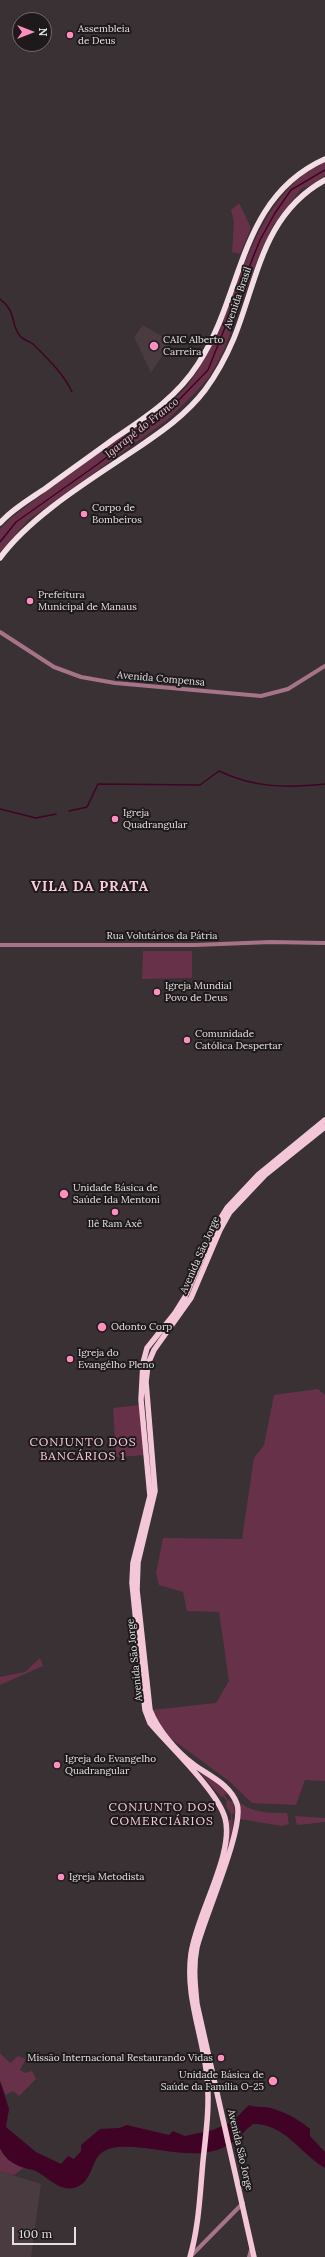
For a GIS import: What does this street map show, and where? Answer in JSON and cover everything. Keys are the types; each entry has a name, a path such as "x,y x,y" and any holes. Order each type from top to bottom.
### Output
{"highway":[{"name":"Avenida Brasil","path":"0,523 40,492 151,413 183,384 198,364 216,332 245,249 260,218 273,199 299,173 325,159"},
{"name":"Avenida Brasil","path":"0,558 17,537 46,513 162,431 192,406 212,380 228,352 264,250 278,222 305,192 325,180"}],"main road":[{"name":"Avenida São Jorge","path":"190,2257 196,2234 204,2160 207,2124 208,2078 192,2001 189,1974 194,1938 223,1856 226,1827 222,1811 209,1790 150,1723 145,1710 132,1584 133,1563 150,1496 141,1400 143,1363 147,1348 175,1313 185,1297 216,1226 227,1208 258,1175 325,1120"},
{"name":"Avenida São Jorge","path":"253,2257 243,2203 197,2004 195,1962 198,1944 237,1829 238,1806 235,1799 224,1785 191,1762 173,1744 156,1724 150,1710 137,1590 138,1562 155,1491 146,1382 152,1355 191,1298 220,1230 230,1212 265,1175 325,1127"}],"street":[{"name":"Avenida Compensa","path":"0,632 62,671 88,679 115,683 261,696 288,689 325,666"},
{"name":"Rua Volutários da Pátria","path":"0,946 195,945 271,942 325,943"},
{"path":"190,2257 243,2203"},
{"path":"249,2257 251,2248"}],"shaded area":[{"path":"325,162 325,176 312,185 302,188 274,224 262,249 223,352 210,376 166,421 28,520 0,552 0,529 11,518 113,442 162,410 187,386 217,335 249,253 277,202 300,177"},
{"path":"239,203 251,228 240,254 232,252 234,222 231,210"},
{"name":"CAIC Alberto Carreira","path":"143,325 171,342 151,373 134,337"},
{"path":"143,951 192,951 192,978 142,979"},
{"path":"318,1389 325,1395 325,1781 305,1780 296,1805 252,1803 229,1781 169,1737 152,1710 216,1703 229,1681 219,1612 187,1611 183,1592 159,1585 156,1573 163,1538 242,1539 254,1458 264,1445 274,1395"},
{"path":"140,1405 146,1455 116,1457 113,1408"},
{"path":"40,1658 43,1666 0,1685 0,1677 25,1672"},
{"path":"197,1769 212,1777 229,1793 224,1795 228,1800 233,1802 235,1813 232,1814 233,1824 229,1845 227,1845 228,1820 231,1820 231,1814 226,1806 227,1801 223,1796 221,1797"},
{"path":"240,1803 256,1811 287,1813 289,1824 282,1826 240,1819"},
{"path":"295,1816 325,1818 325,1822 297,1825"},
{"path":"0,2053 10,2063 18,2056 26,2059 20,2070 25,2073 32,2071 36,2079 19,2096 13,2091 6,2095 0,2081"},
{"path":"0,2081 9,2109 6,2127 36,2152 61,2164 68,2156 74,2159 81,2151 81,2145 100,2129 119,2128 127,2125 169,2135 173,2131 185,2136 213,2130 233,2121 249,2105 277,2110 306,2125 310,2129 310,2136 325,2152 325,2168 307,2155 292,2140 275,2129 265,2125 253,2124 233,2142 220,2149 206,2152 191,2153 132,2147 118,2147 109,2149 102,2152 98,2157 90,2174 82,2184 76,2188 64,2188 52,2182 35,2170 21,2167 13,2163 7,2158 0,2148"},
{"path":"0,2148 8,2160 24,2168 14,2175 0,2171"},
{"path":"0,2171 41,2184 31,2257 0,2257"}],"waterway":[{"name":"Igarapé do Franco","path":"0,542 16,522 98,464 172,407 208,370 260,240 275,213 291,190 325,170"},
{"path":"0,299 9,309 20,336 33,344 49,361 69,385 72,392"},
{"name":"Igarapé do Franco","path":"107,451 109,455"},
{"path":"69,811 87,807 98,784 200,785 219,771 232,777 258,784 284,786 325,784"},
{"path":"0,809 36,818 56,814"}],"place":[{"name":"Assembleia de Deus","path":"70,35"},
{"name":"CAIC Alberto Carreira","path":"154,346"},
{"name":"Corpo de Bombeiros","path":"84,514"},
{"name":"Prefeitura Municipal de Manaus","path":"30,601"},
{"name":"Igreja Quadrangular","path":"115,819"},
{"name":"Igreja Mundial Povo de Deus","path":"157,992"},
{"name":"Comunidade Católica Despertar","path":"187,1040"},
{"name":"Unidade Básica de Saúde Ida Mentoni","path":"64,1194"},
{"name":"Ilê Ram Axê","path":"115,1212"},
{"name":"Odonto Corp","path":"102,1327"},
{"name":"Igreja do Evangélho Pleno","path":"70,1359"},
{"name":"Igreja do Evangelho Quadrangular","path":"57,1765"},
{"name":"Igreja Metodista","path":"61,1877"},
{"name":"Missão Internacional Restaurando Vidas","path":"221,2058"},
{"name":"Unidade Básica de Saúde da Família O-25","path":"273,2081"}],"district":[{"name":"VILA DA PRATA","path":"90,887"},
{"name":"CONJUNTO DOS BANCÁRIOS 1","path":"83,1450"},
{"name":"CONJUNTO DOS COMERCIÁRIOS","path":"162,1815"}]}
